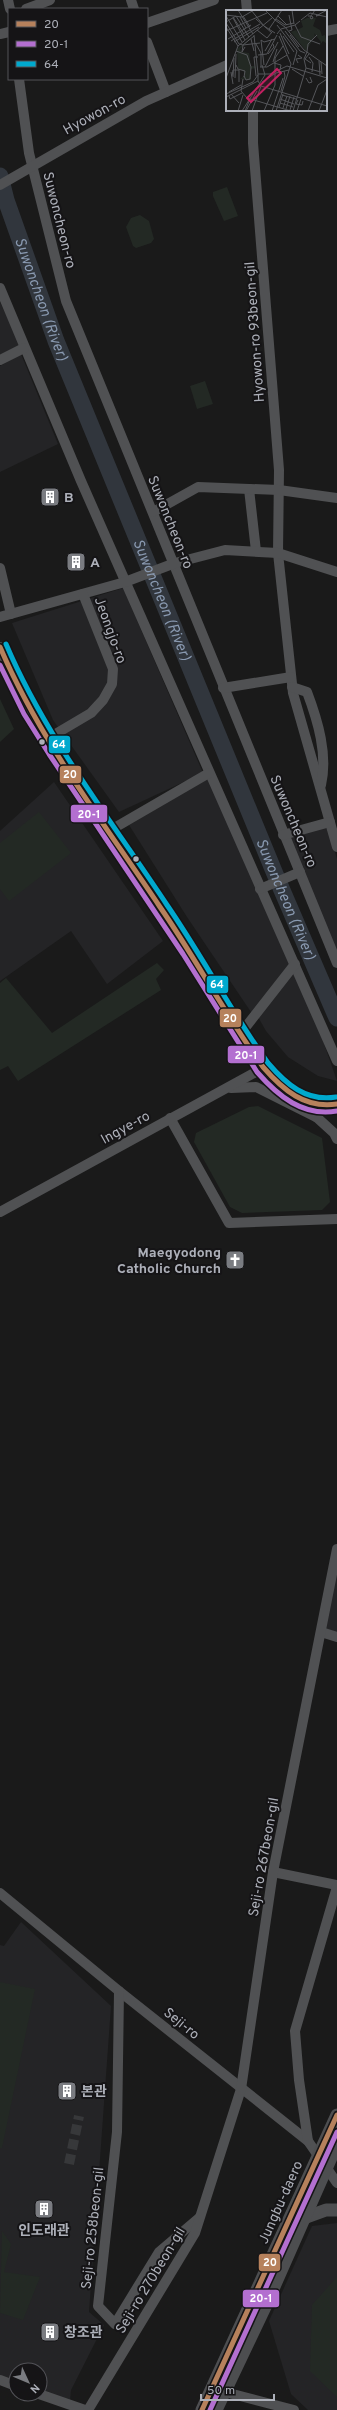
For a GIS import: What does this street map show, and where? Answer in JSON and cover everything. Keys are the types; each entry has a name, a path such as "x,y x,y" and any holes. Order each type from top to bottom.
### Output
{"main road":[{"name":"Jungbu-daero","path":"202,2410 337,2115"},
{"name":"Jungbu-daero","path":"216,2410 337,2147"},
{"path":"304,2218 326,2210 337,2210"}],"street":[{"path":"29,8 50,0"},
{"path":"148,23 214,0"},
{"path":"246,0 247,10"},
{"path":"327,31 337,29"},
{"path":"148,45 166,92"},
{"name":"Hyowon-ro","path":"0,185 146,101 226,65"},
{"name":"Suwoncheon-ro","path":"19,80 28,168 66,301 153,512 170,565 223,688 337,963"},
{"name":"Hyowon-ro 93beon-gil","path":"253,111 253,144 269,329 279,490 278,553 292,682 337,847"},
{"path":"0,288 24,348 129,580 209,773 337,1060"},
{"path":"0,360 24,348"},
{"path":"153,512 198,488 279,490 337,498"},
{"path":"249,489 256,551"},
{"path":"0,617 83,594 129,580 170,565 225,550 278,553 337,572"},
{"path":"0,568 11,614"},
{"name":"Jeongjo-ro","path":"47,739 91,713 103,700 112,684 113,669 83,594"},
{"path":"0,647 18,690 47,739 202,970 263,1068 285,1091 296,1097 314,1104 337,1104"},
{"path":"223,688 292,682 307,692 315,713 325,769 320,787"},
{"path":"109,831 209,773"},
{"path":"326,809 337,813"},
{"path":"283,835 330,822"},
{"path":"260,889 300,872"},
{"path":"241,1033 295,964"},
{"name":"Ingye-ro","path":"0,1212 263,1068"},
{"path":"229,1087 256,1087 316,1117"},
{"path":"296,1097 334,1133 337,1138"},
{"path":"170,1118 229,1222 337,1219"},
{"name":"Seji-ro 267beon-gil","path":"241,2088 273,1872 337,1549"},
{"path":"321,1632 337,1637"},
{"path":"273,1872 337,1886 295,2031 299,2080 308,2141"},
{"name":"Seji-ro","path":"0,1894 119,1991 308,2141 337,2183"},
{"name":"Seji-ro 258beon-gil","path":"119,1991 117,2132 98,2306 115,2324 159,2252 199,2218"},
{"name":"Seji-ro 270beon-gil","path":"87,2410 195,2233 241,2088"},
{"path":"225,2392 270,2407 294,2410"},
{"path":"48,2397 87,2410"}],"shaded area":[{"path":"227,187 238,216 224,221 213,196 213,192"},
{"path":"140,215 149,221 154,239 151,243 136,248 133,246 126,227 131,218"},
{"path":"0,302 21,346 0,355"},
{"path":"21,354 58,444 0,472 0,366"},
{"path":"205,381 213,404 197,409 190,386"},
{"path":"123,588 203,773 119,812 53,720 12,623"},
{"path":"0,699 14,729 0,742"},
{"path":"208,779 292,964 253,1015 187,917 129,825"},
{"path":"54,782 163,941 107,984 71,931 0,981 0,831"},
{"path":"39,812 71,853 9,901 0,889 0,843"},
{"path":"328,827 337,859 337,959 287,837"},
{"path":"157,963 164,970 156,979 161,990 18,1081 8,1066 0,1070 0,983 6,978 52,1033"},
{"path":"295,971 313,1012 337,1081 318,1076 288,1057 266,1031 257,1015"},
{"path":"258,1106 322,1138 330,1202 322,1210 242,1213 230,1207 194,1142 196,1133 249,1107"},
{"path":"337,1562 337,1633 324,1629"},
{"path":"21,1922 111,2006 89,2312 104,2325 71,2390 70,2401 48,2394 48,2362 8,2362 8,2380 0,2378 0,1945 4,1946"},
{"path":"0,1982 35,1989 2,2148 0,2148"},
{"path":"337,2223 337,2410 308,2410 291,2394 269,2321 312,2226"},
{"path":"2,2231 11,2244 4,2272 40,2277 23,2320 0,2313"},
{"path":"337,2277 337,2397 310,2371 312,2305"}],"waterway":[{"name":"Suwoncheon (River)","path":"0,176 6,200 56,341 275,874 337,1018"}],"tunnel":[{"path":"69,2164 79,2116"}],"transit line":[{"name":"64","path":"6,644 22,679 40,712 80,778 180,924 268,1063 282,1078 298,1090 315,1097 336,1097"},
{"name":"20","path":"0,647 16,682 53,748 95,813 173,927 236,1028 263,1067 278,1083 305,1101 325,1105 337,1104"},
{"name":"20-1","path":"0,665 24,714 49,754 183,954 257,1072 274,1089 292,1103 302,1108 313,1111 337,1111"},
{"name":"20","path":"202,2410 337,2115"},
{"name":"20-1","path":"210,2410 337,2132"}],"place":[{"name":"B","path":"50,497"},
{"name":"A","path":"76,562"},
{"name":"Maegyodong Catholic Church","path":"235,1260"},
{"name":"본관","path":"67,2091"},
{"name":"인도래관","path":"44,2209"},
{"name":"창조관","path":"50,2332"}]}
